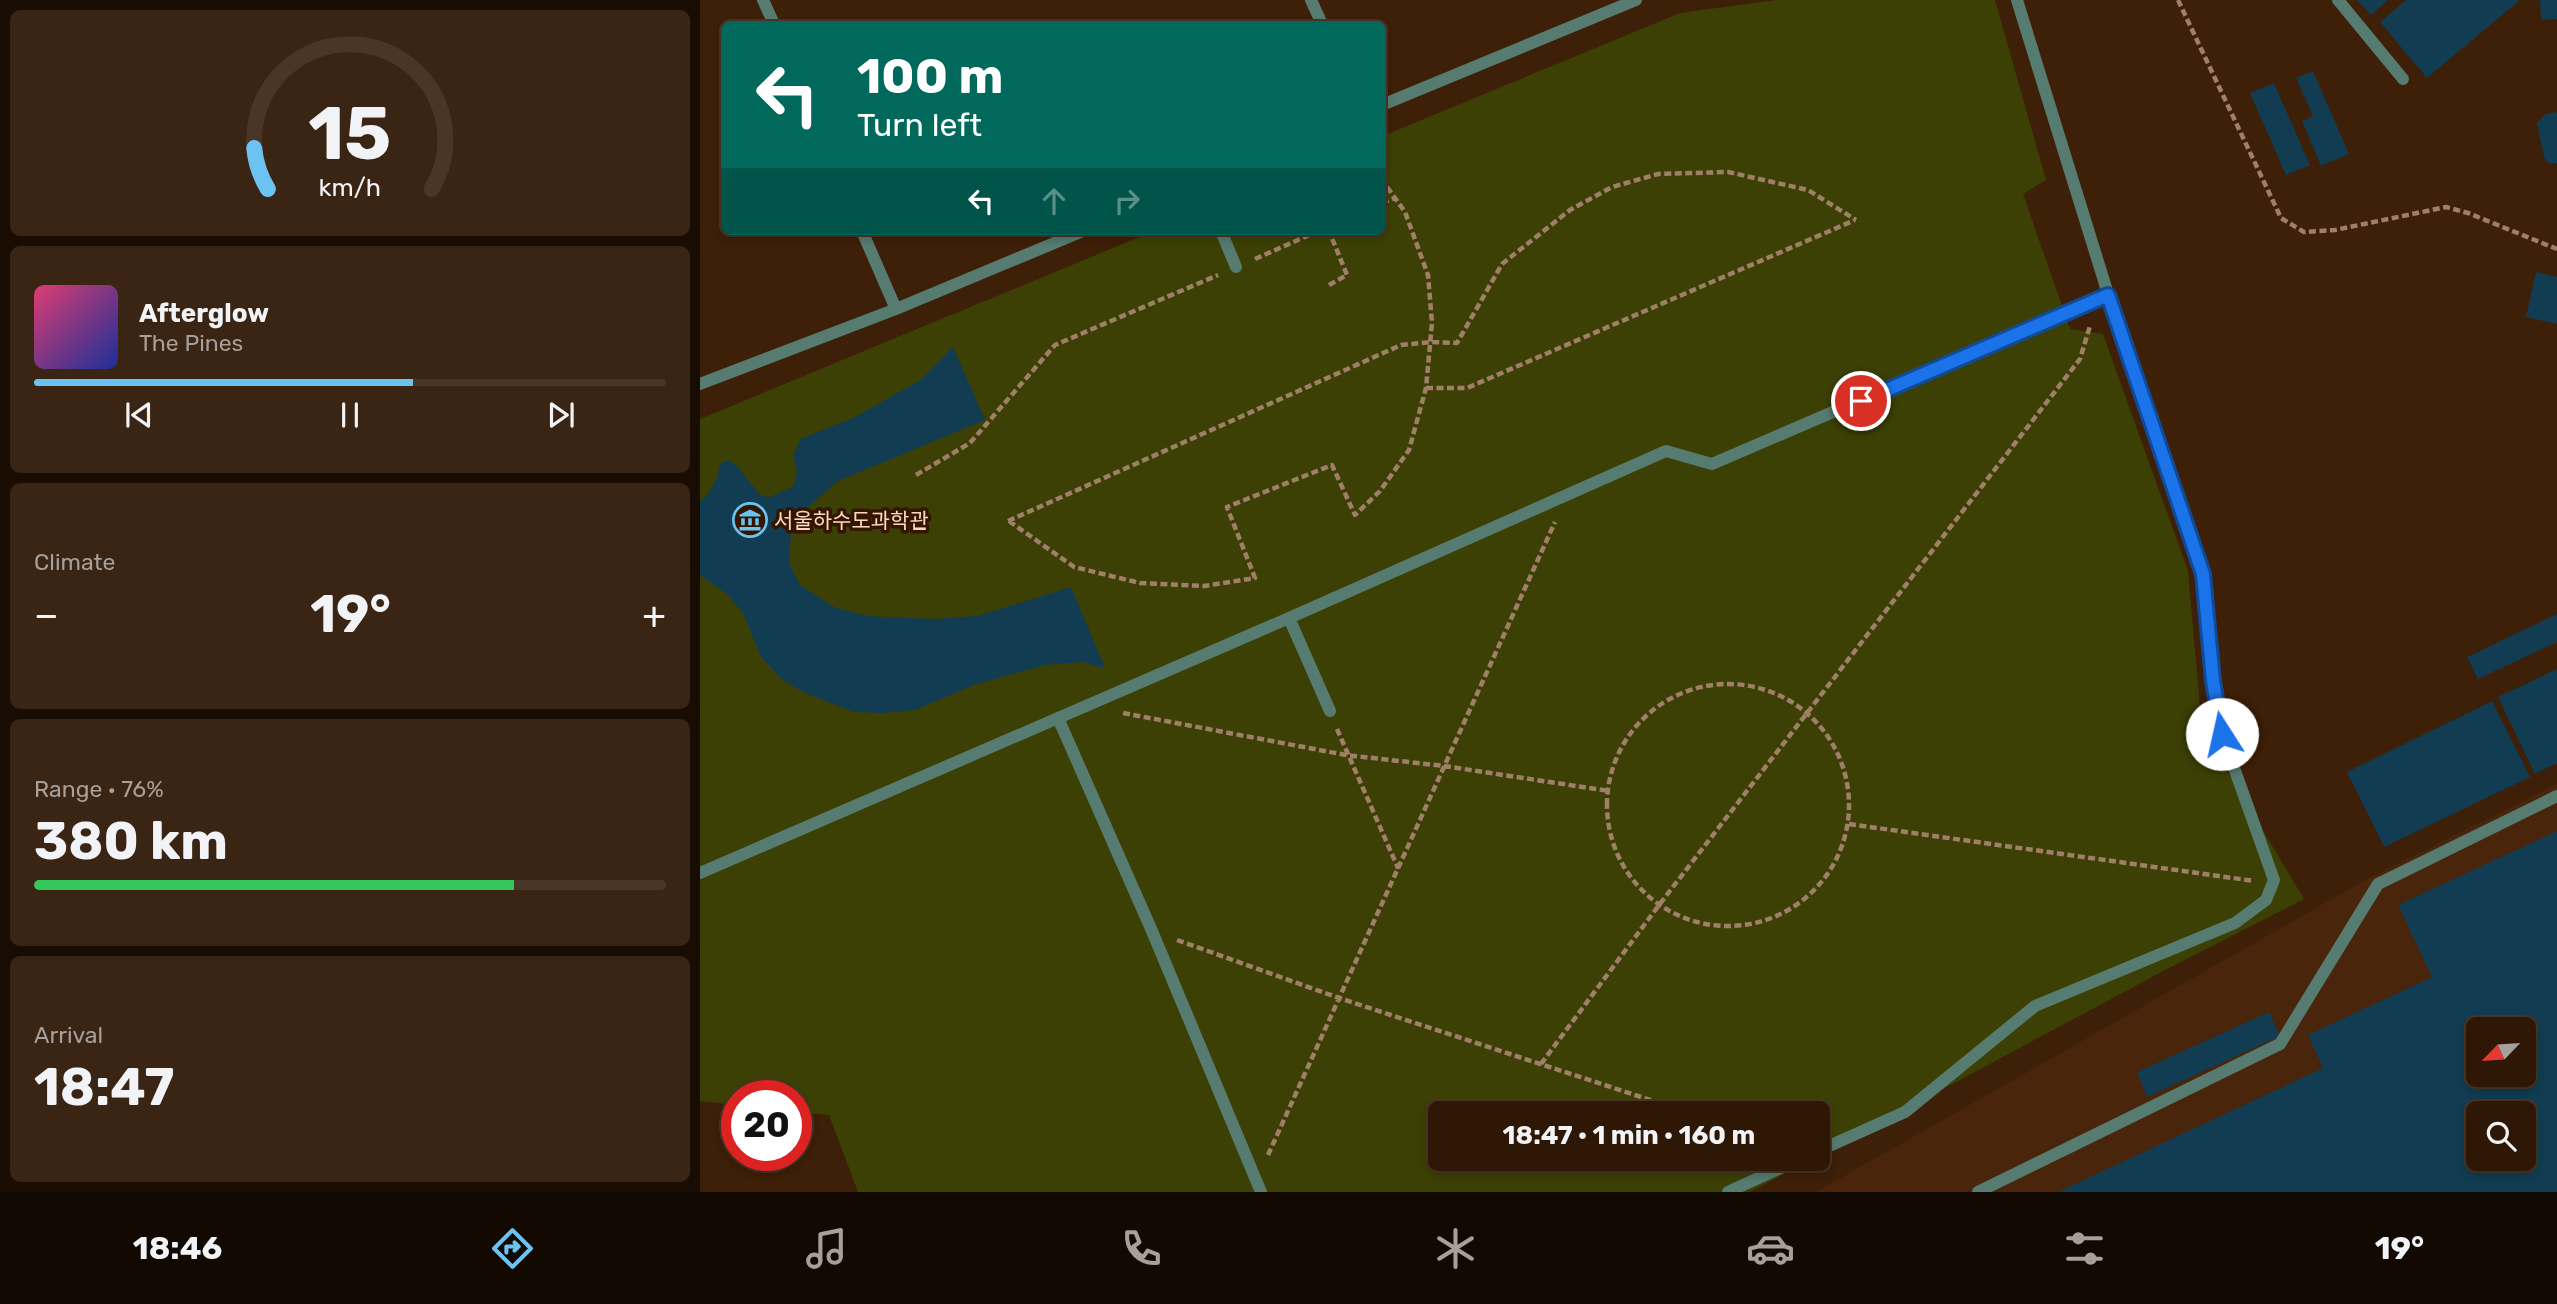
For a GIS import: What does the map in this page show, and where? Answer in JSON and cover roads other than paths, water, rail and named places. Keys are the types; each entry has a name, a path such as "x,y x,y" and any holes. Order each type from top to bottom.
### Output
{"lane":[{"path":"763,0 773,21"},
{"path":"1311,0 1321,21"},
{"path":"1386,103 1636,0"},
{"path":"1830,1146 1905,1112 2035,1006 2235,923 2266,900 2274,880 2222,734 2213,681 2203,574 2108,295 2017,0"},
{"path":"2339,0 2403,79"},
{"path":"864,235 896,309"},
{"path":"700,384 896,309 1073,235"},
{"path":"1223,235 1237,267"},
{"path":"700,873 1289,618 1665,451 1712,464 2108,295"},
{"path":"1289,618 1330,711"},
{"path":"1058,718 1152,931 1259,1187"},
{"path":"1978,1192 2280,1044 2378,884 2557,796"},
{"path":"1728,1192 1774,1171"}],"place":[{"name":"서울하수도과학관","path":"750,520"}]}
